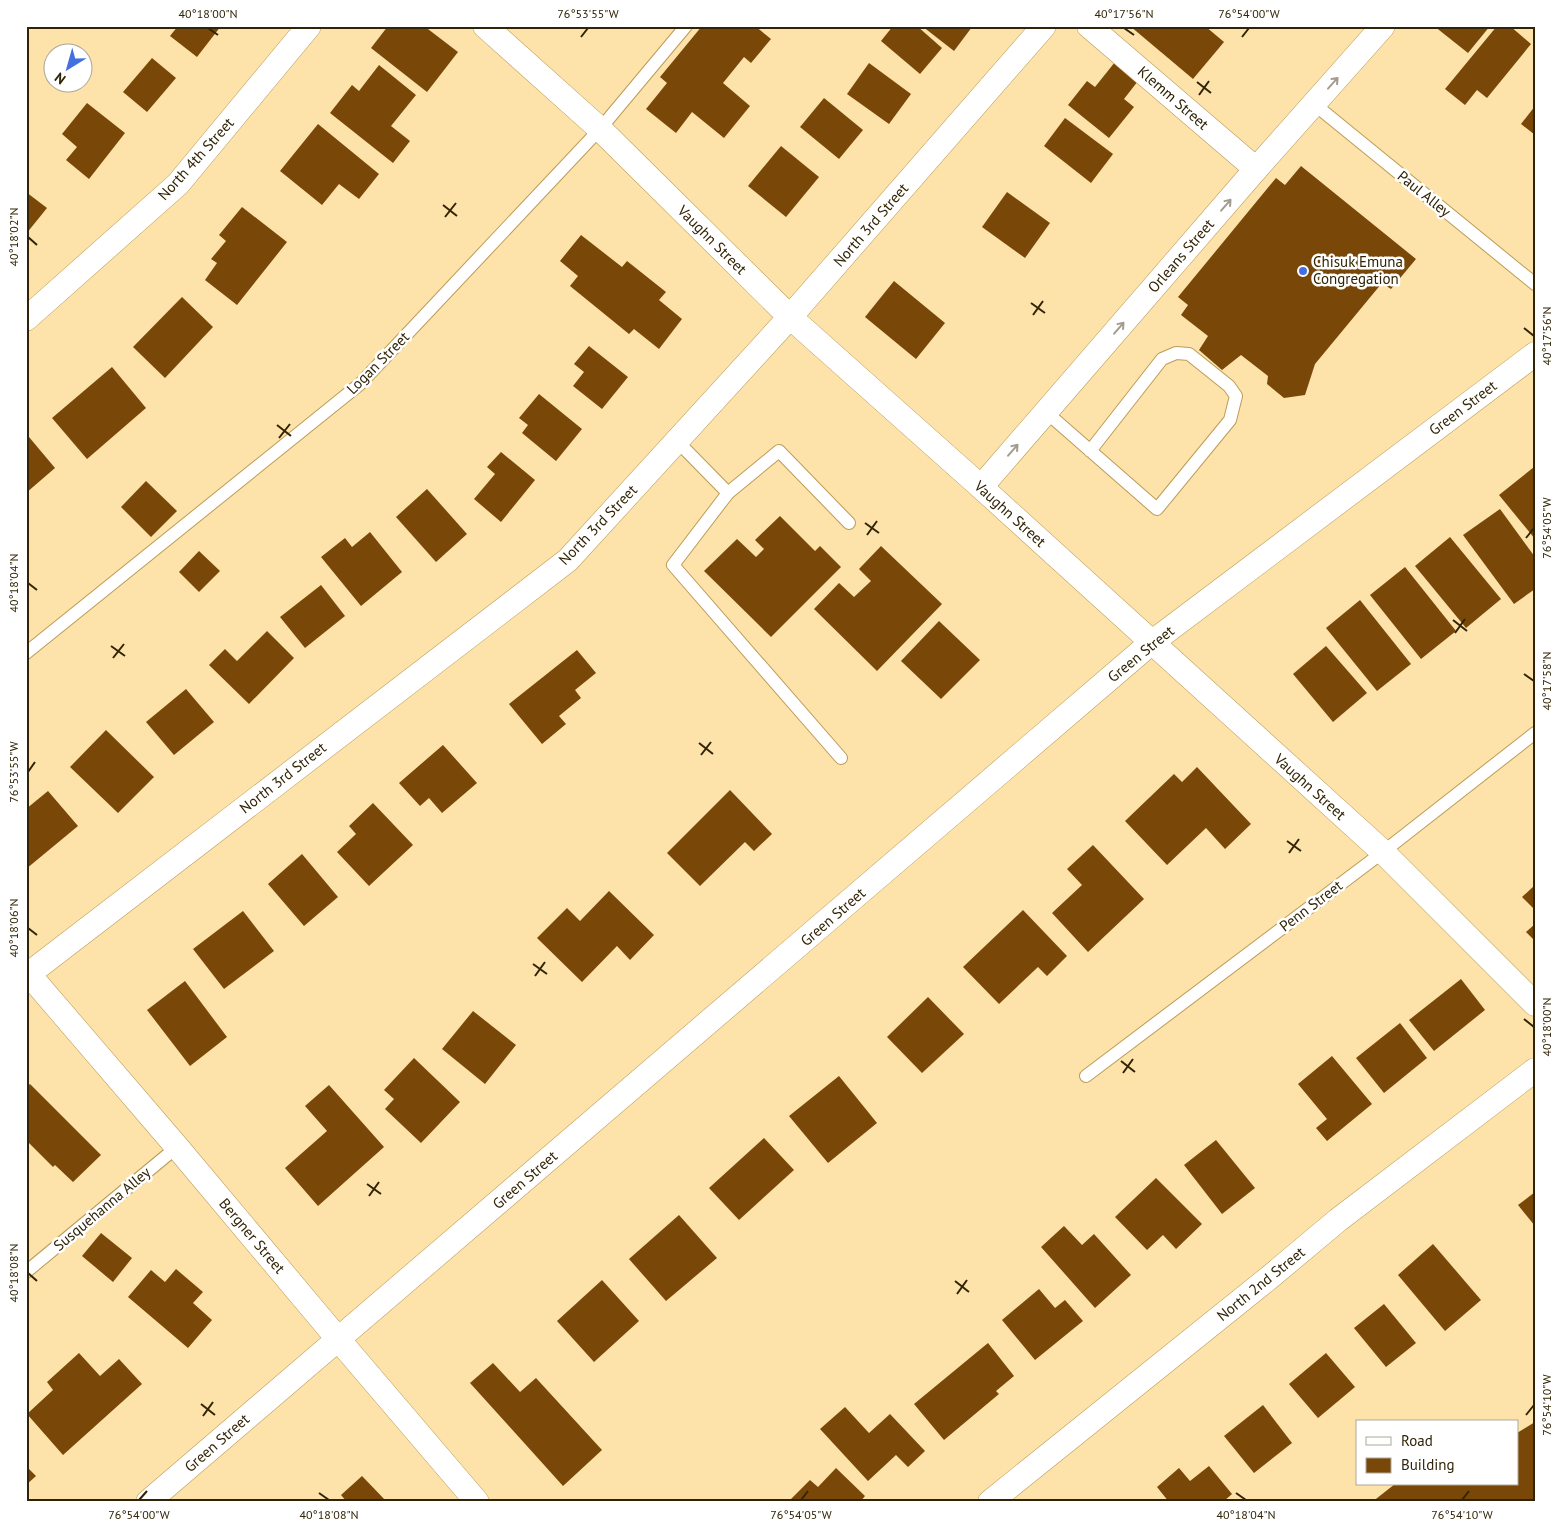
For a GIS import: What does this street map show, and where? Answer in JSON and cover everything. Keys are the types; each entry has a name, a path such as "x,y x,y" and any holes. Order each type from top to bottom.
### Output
{"street":[{"name":"North 4th Street","path":"29,312 178,184 309,26"},
{"name":"Vaughn Street","path":"484,26 600,129 790,317 981,487 1151,644 1383,852 1535,1004"},
{"name":"North 3rd Street","path":"27,974 568,560 790,317 1044,26"},
{"name":"Klemm Street","path":"1089,26 1256,169"},
{"name":"Orleans Street","path":"981,487 1256,169 1383,26"},
{"name":"Green Street","path":"148,1502 1151,644 1535,354"},
{"name":"Bergner Street","path":"27,974 177,1147 477,1502"},
{"name":"North 2nd Street","path":"990,1502 1270,1278 1338,1220 1535,1070"}],"lane":[{"name":"Logan Street","path":"26,653 360,384 600,129 686,26"},
{"name":"Paul Alley","path":"1314,104 1535,284"},
{"path":"1046,412 1090,451 1157,509 1230,420 1236,396 1229,386 1189,354 1176,353 1162,359 1090,451"},
{"path":"677,441 728,494"},
{"path":"841,758 673,565 728,494 779,452 848,523"},
{"name":"Penn Street","path":"1086,1076 1383,852 1535,733"},
{"name":"Susquehanna Alley","path":"26,1272 177,1147"}],"building":[{"path":"178,26 221,26 197,57 170,36"},
{"path":"388,26 424,26 458,52 427,92 371,48"},
{"path":"702,26 755,26 771,39 751,63 744,57 723,83 750,106 724,138 692,112 676,133 646,109 667,83 660,77"},
{"path":"893,26 917,26 942,48 920,74 881,41"},
{"path":"922,26 971,26 972,27 954,51"},
{"path":"1130,26 1205,26 1224,42 1193,79"},
{"path":"1434,26 1490,26 1468,53"},
{"path":"1497,26 1510,26 1531,44 1487,98 1477,90 1465,105 1445,89"},
{"path":"152,58 176,78 147,112 123,92"},
{"path":"1115,62 1138,81 1124,99 1134,107 1109,138 1068,105 1087,81 1095,87"},
{"path":"869,63 911,94 889,124 847,94"},
{"path":"379,65 416,95 391,126 410,141 393,163 330,113 352,85 359,91"},
{"path":"824,98 863,130 839,159 800,127"},
{"path":"87,103 125,133 89,179 66,160 77,147 62,134"},
{"path":"1535,106 1535,135 1521,124"},
{"path":"1065,118 1113,154 1091,183 1044,146"},
{"path":"318,124 379,174 359,199 339,184 322,205 280,171"},
{"path":"781,146 819,177 786,217 748,186"},
{"name":"Chisuk Emuna Congregation","path":"1301,166 1416,259 1391,289 1382,283 1315,364 1305,395 1284,398 1267,384 1268,376 1241,355 1222,370 1199,350 1208,336 1181,315 1188,305 1178,297 1276,178 1285,185"},
{"path":"26,192 47,208 26,234"},
{"path":"1007,192 1050,223 1025,258 982,227"},
{"path":"242,207 287,242 237,305 205,280 217,263 211,259 226,241 219,235"},
{"path":"581,235 622,267 627,261 666,292 659,300 682,319 659,349 634,329 629,334 570,286 578,276 560,261"},
{"path":"894,281 945,323 916,359 865,317"},
{"path":"182,297 213,327 165,378 133,347"},
{"path":"589,346 628,377 602,409 573,386 584,372 574,364"},
{"path":"112,367 146,408 87,459 52,418"},
{"path":"539,394 582,429 556,461 522,433 528,425 519,418"},
{"path":"29,437 55,468 26,493 26,439"},
{"path":"501,452 535,480 501,522 474,499 495,474 487,467"},
{"path":"1535,468 1535,539 1499,495"},
{"path":"146,481 177,511 151,537 121,507"},
{"path":"427,489 467,534 436,562 396,517"},
{"path":"1500,509 1535,557 1535,589 1514,604 1463,535"},
{"path":"780,516 815,551 820,546 841,567 771,637 704,571 737,539 756,557 764,549 755,540"},
{"path":"370,532 402,572 361,606 321,557 345,538 352,547"},
{"path":"1450,537 1501,599 1466,628 1415,566"},
{"path":"881,546 942,604 877,671 814,609 839,583 854,597 871,581 859,569"},
{"path":"199,551 220,571 199,592 179,572"},
{"path":"1405,567 1456,631 1421,659 1370,595"},
{"path":"321,585 345,616 305,648 280,617"},
{"path":"1360,600 1411,664 1377,691 1326,628"},
{"path":"939,621 980,660 941,699 901,661"},
{"path":"267,631 294,658 249,704 209,665 225,649 237,661"},
{"path":"1326,646 1367,693 1333,722 1293,674"},
{"path":"577,650 596,673 575,690 581,698 559,716 566,724 542,744 509,704"},
{"path":"186,689 214,722 174,755 146,722"},
{"path":"106,730 154,777 118,813 70,767"},
{"path":"443,745 477,783 442,813 429,798 420,806 399,783"},
{"path":"1197,767 1251,824 1225,849 1206,828 1167,865 1125,821 1174,774 1182,782"},
{"path":"730,790 772,834 754,851 745,842 700,886 667,853"},
{"path":"48,791 78,826 26,869 26,809"},
{"path":"373,803 413,845 369,886 337,852 356,834 349,826"},
{"path":"1093,845 1144,899 1088,952 1052,913 1082,885 1067,869"},
{"path":"302,854 338,897 304,926 268,884"},
{"path":"1535,885 1535,910 1522,897"},
{"path":"609,891 654,935 630,960 617,946 582,982 537,938 567,908 580,921"},
{"path":"1023,910 1067,956 1047,976 1038,967 999,1004 963,967"},
{"path":"243,911 274,951 224,989 193,949"},
{"path":"1535,924 1535,941 1526,932"},
{"path":"1461,979 1485,1010 1434,1051 1409,1020"},
{"path":"185,981 227,1037 190,1066 147,1010"},
{"path":"928,997 964,1034 922,1073 887,1037"},
{"path":"473,1011 516,1045 485,1084 442,1049"},
{"path":"1400,1023 1427,1058 1384,1093 1356,1058"},
{"path":"1332,1056 1372,1104 1327,1141 1316,1128 1327,1119 1298,1084"},
{"path":"414,1058 460,1102 421,1143 385,1109 394,1099 384,1090"},
{"path":"839,1076 877,1123 828,1163 789,1116"},
{"path":"30,1084 101,1155 73,1182 55,1165 53,1167 26,1140 26,1087"},
{"path":"329,1085 384,1147 318,1206 285,1168 327,1131 305,1106"},
{"path":"764,1138 794,1170 739,1220 709,1188"},
{"path":"1216,1140 1255,1188 1222,1214 1184,1165"},
{"path":"1156,1178 1202,1224 1176,1249 1163,1235 1147,1250 1115,1217"},
{"path":"1535,1192 1535,1226 1518,1205"},
{"path":"679,1215 717,1258 666,1301 629,1259"},
{"path":"1064,1226 1082,1245 1094,1234 1131,1275 1095,1308 1041,1247"},
{"path":"101,1233 132,1258 113,1282 82,1256"},
{"path":"1433,1244 1481,1300 1445,1331 1398,1275"},
{"path":"176,1269 203,1292 193,1303 212,1320 188,1348 128,1297 151,1270 165,1282"},
{"path":"602,1280 639,1321 594,1362 557,1321"},
{"path":"1039,1289 1055,1308 1065,1300 1083,1321 1035,1360 1002,1320"},
{"path":"1384,1304 1416,1343 1386,1367 1354,1328"},
{"path":"988,1343 1014,1376 996,1391 999,1394 944,1440 914,1404"},
{"path":"79,1353 100,1376 119,1359 142,1384 63,1455 27,1414 53,1390 47,1382"},
{"path":"1326,1353 1355,1387 1318,1418 1289,1384"},
{"path":"493,1363 520,1392 536,1378 602,1450 563,1486 470,1383"},
{"path":"1263,1405 1292,1443 1254,1473 1224,1436"},
{"path":"845,1407 869,1433 890,1414 925,1451 908,1467 896,1455 868,1481 820,1429"},
{"path":"1535,1422 1535,1502 1372,1502 1392,1486 1518,1486 1518,1432"},
{"path":"26,1466 36,1476 26,1485"},
{"path":"1209,1466 1232,1494 1223,1502 1169,1502 1157,1487 1179,1468 1190,1481"},
{"path":"836,1468 865,1496 860,1502 788,1502 810,1480 818,1487"},
{"path":"362,1476 387,1502 347,1502 341,1495"}],"place":[{"name":"Chisuk Emuna Congregation","path":"1303,271"}]}
